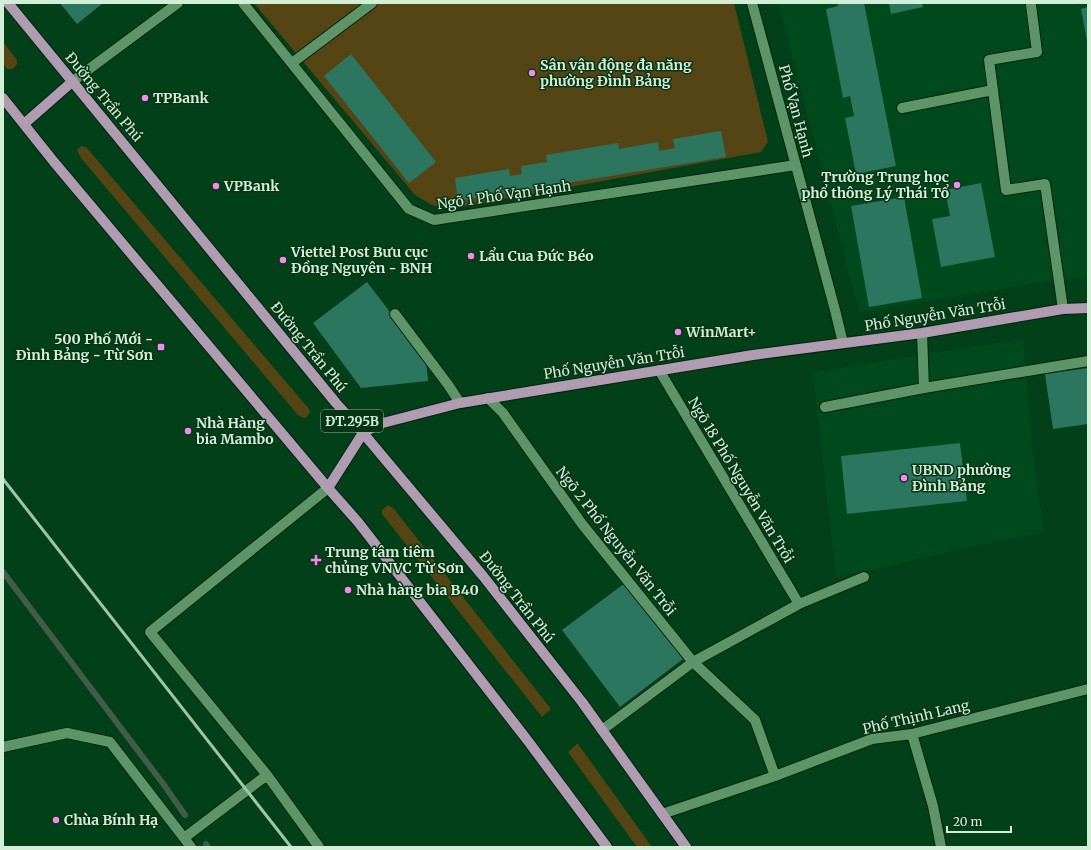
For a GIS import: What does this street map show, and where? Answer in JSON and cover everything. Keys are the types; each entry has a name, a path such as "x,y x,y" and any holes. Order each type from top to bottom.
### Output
{"main road":[{"name":"Đường Trần Phú","path":"8,3 336,403 483,576 582,702 686,847"},
{"path":"24,124 73,81"},
{"path":"3,98 54,162 358,522 528,741 607,847"},
{"name":"Phố Nguyễn Văn Trỗi","path":"363,433 379,424 460,402 753,355 922,333 1062,309 1088,308"},
{"path":"328,488 363,433"}],"street":[{"path":"73,81 178,3"},
{"name":"Ngõ 1 Phố Vạn Hạnh","path":"243,3 409,209 434,220 796,165"},
{"path":"292,63 372,3"},
{"name":"Phố Vạn Hạnh","path":"752,3 835,310 842,343"},
{"path":"1031,6 1037,52 989,60 1006,190 1045,184 1062,309"},
{"path":"902,108 993,90"},
{"path":"395,314 450,386 460,402"},
{"path":"922,333 924,388"},
{"path":"825,408 924,388 1088,361"},
{"name":"Ngõ 18 Phố Nguyễn Văn Trỗi","path":"659,370 799,604"},
{"name":"Ngõ 2 Phố Nguyễn Văn Trỗi","path":"488,398 503,413 582,524 693,662 755,720 775,776"},
{"path":"319,847 267,775 150,632 328,488"},
{"path":"602,730 693,662 799,604 864,578"},
{"name":"Phố Thịnh Lang","path":"662,814 775,776 872,739 912,734 1088,690"},
{"path":"3,747 67,733 110,742 191,847"},
{"path":"912,734 932,806 941,847"},
{"path":"184,838 267,775"}],"shaded area":[{"name":"Sân vận động đa năng phường Đình Bảng","path":"254,3 734,3 768,142 761,152 449,209 432,205 415,195"},
{"name":"Trường Trung học phổ thông Lý Thái Tổ","path":"778,3 1077,3 1078,5 1088,3 1088,277 1056,280 859,312"},
{"path":"3,42 17,60 17,64 13,69 7,69 3,64"},
{"path":"81,146 86,147 309,409 310,412 307,417 304,418 298,415 81,158 77,150"},
{"path":"1023,339 1032,446 1044,533 988,543 836,578 813,372"},
{"path":"388,505 394,509 551,709 542,717 382,514 382,510"},
{"path":"577,744 652,847 637,847 568,752"}],"building":[{"path":"60,3 103,3 77,24"},
{"path":"837,3 864,3 896,166 856,174 845,118 854,116 850,96 843,98 826,9 838,6"},
{"path":"889,3 922,3 923,7 891,14"},
{"path":"1088,7 1088,40 1087,41 1081,9"},
{"path":"351,54 436,162 409,183 324,76"},
{"path":"721,131 726,157 458,201 455,178 509,169 510,176 522,174 521,166 547,162 546,155 618,143 619,149 658,142 659,151 675,148 673,139"},
{"path":"981,183 995,257 941,267 932,219 950,216 945,190"},
{"path":"904,197 922,298 869,307 851,206"},
{"path":"367,282 426,359 428,381 361,388 313,323"},
{"path":"1088,368 1088,424 1053,429 1045,374"},
{"name":"UBND phường Đình Bảng","path":"960,443 967,501 847,514 841,456"},
{"path":"625,583 683,659 620,707 562,630"}],"waterway":[{"path":"3,572 185,815"}],"railway":[{"path":"3,479 291,847"}],"place":[{"name":"Sân vận động đa năng phường Đình Bảng","path":"532,73"},
{"name":"TPBank","path":"145,98"},
{"name":"Trường Trung học phổ thông Lý Thái Tổ","path":"957,185"},
{"name":"VPBank","path":"216,186"},
{"name":"Lẩu Cua Đức Béo","path":"471,256"},
{"name":"Viettel Post Bưu cục Đồng Nguyên - BNH","path":"283,260"},
{"name":"WinMart+","path":"678,332"},
{"name":"500 Phố Mới - Đình Bảng - Từ Sơn","path":"161,347"},
{"name":"Nhà Hàng bia Mambo","path":"188,431"},
{"name":"UBND phường Đình Bảng","path":"904,478"},
{"name":"Trung tâm tiêm chủng VNVC Từ Sơn","path":"316,560"},
{"name":"Nhà hàng bia B40","path":"348,590"},
{"name":"Chùa Bính Hạ","path":"56,820"}]}
